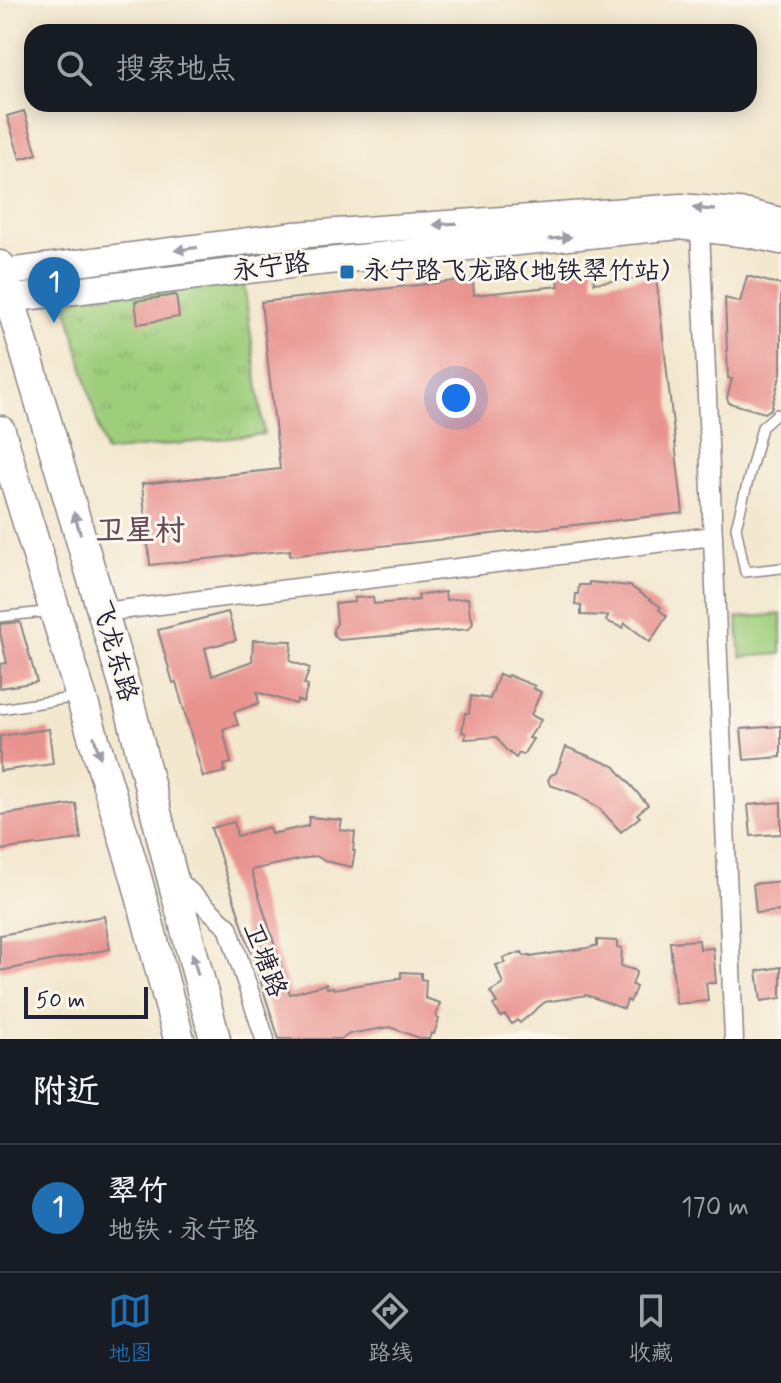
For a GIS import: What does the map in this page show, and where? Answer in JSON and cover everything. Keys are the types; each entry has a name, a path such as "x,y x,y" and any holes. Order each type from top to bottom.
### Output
{"main road":[{"name":"永宁路","path":"2,282 295,235 681,207 749,213 781,221"},
{"name":"永宁路","path":"2,282 298,264 679,226 781,241"},
{"name":"飞龙东路","path":"2,282 104,612 215,1039"},
{"name":"飞龙东路","path":"0,431 136,877 179,1039"}],"street":[{"path":"700,229 734,1039"},
{"path":"104,612 713,536"},
{"name":"卫塘路","path":"171,873 228,927 265,1039"}],"lane":[{"path":"781,415 777,414 762,427 736,527 745,572 781,568"},
{"path":"0,617 55,611"},
{"path":"0,709 81,696"}],"green space":[{"path":"244,283 264,434 105,452 67,307 74,297"},
{"path":"781,614 781,654 741,657 737,618"}],"building":[{"path":"24,111 37,154 20,159 7,116"},
{"path":"592,265 594,283 656,276 683,513 290,556 290,550 150,565 142,484 280,469 261,302 473,279 474,295 559,286 557,269"},
{"path":"747,276 781,285 781,373 771,409 765,413 729,403 727,398 732,379 728,378 725,298 740,302"},
{"path":"176,295 179,317 138,324 135,301"},
{"path":"589,582 630,586 661,607 659,610 667,616 650,642 625,623 623,628 606,621 608,616 581,615 581,606 575,605 576,594 579,585 589,585"},
{"path":"445,592 446,600 468,598 473,623 469,629 339,640 334,636 333,629 337,624 335,604 355,602 354,598 373,597 374,604 419,600 418,595"},
{"path":"228,612 236,640 205,648 212,676 252,661 253,640 292,641 290,661 310,668 304,684 308,686 303,702 297,700 296,704 257,692 259,703 234,712 238,725 223,729 231,763 224,765 225,772 203,777 158,630"},
{"path":"20,622 37,682 0,688 0,664 7,663 0,624"},
{"path":"499,674 535,686 533,688 541,692 531,715 541,720 529,738 533,739 523,755 519,753 516,758 496,737 465,739 466,733 462,732 471,696 490,699"},
{"path":"781,726 781,757 744,760 741,729"},
{"path":"49,729 53,764 0,771 0,736"},
{"path":"566,747 614,766 648,805 637,814 640,817 621,832 600,809 576,794 550,785 548,780 556,773"},
{"path":"781,802 781,834 751,836 748,805"},
{"path":"76,804 81,839 0,850 0,815"},
{"path":"309,817 342,820 340,830 355,832 352,867 316,856 251,870 290,994 326,984 327,988 334,989 401,978 401,972 421,973 421,979 426,980 425,998 440,1003 436,1017 439,1019 429,1039 390,1027 349,1034 342,1039 279,1039 211,828 234,822 237,836 269,827 271,834 308,826"},
{"path":"781,881 781,911 756,913 753,884"},
{"path":"104,916 110,949 0,971 0,935"},
{"path":"597,940 617,941 617,947 622,948 621,966 637,971 632,985 636,987 624,1009 587,995 545,1002 520,1023 517,1020 512,1024 505,1015 501,1017 493,1005 497,1003 490,992 503,984 496,965 505,963 503,958 522,952 530,957 593,947 597,946"},
{"path":"699,940 700,949 713,948 716,983 706,983 708,1001 676,1004 670,942"},
{"path":"781,967 781,998 761,1001 757,971"}],"place":[{"name":"永宁路飞龙路(地铁翠竹站)","path":"347,272"},
{"name":"翠竹","path":"54,323"}],"district":[{"name":"卫星村","path":"140,531"}]}
